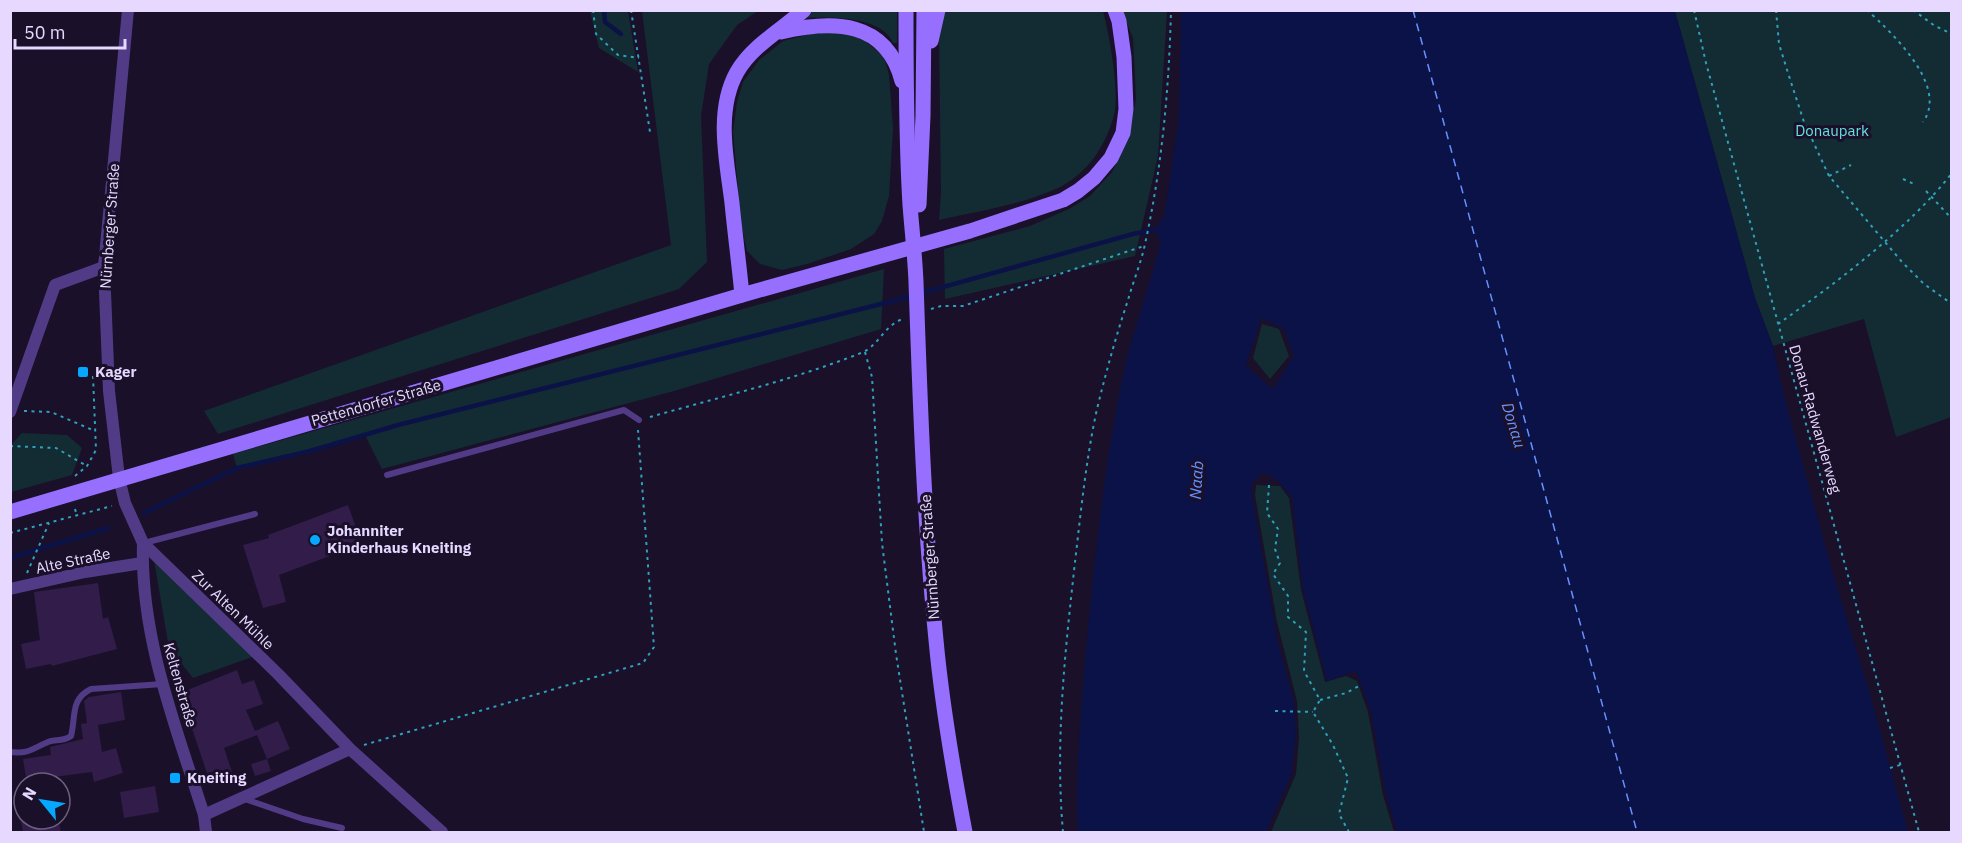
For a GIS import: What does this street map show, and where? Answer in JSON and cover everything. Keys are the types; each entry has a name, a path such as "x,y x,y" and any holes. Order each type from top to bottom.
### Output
{"main road":[{"path":"742,295 726,150 725,112 728,93 737,72 757,48 804,10"},
{"path":"906,10 910,204 916,280"},
{"path":"916,280 923,116 924,10"},
{"path":"923,116 929,57 938,10"},
{"name":"Pettendorfer Straße","path":"10,512 742,295 970,231 1063,200 1094,178 1111,158 1123,133 1126,109 1124,57 1119,21 1115,10"},
{"path":"778,33 796,28 833,25 851,27 870,35 883,44 900,70 906,95"},
{"name":"Nürnberger Straße","path":"916,280 929,553 936,641 950,752 965,832"}],"street":[{"name":"Nürnberger Straße","path":"119,478 109,392 104,267 128,10"},
{"path":"11,411 55,285 104,267"},
{"name":"Zur Alten Mühle","path":"119,478 125,503 143,543 279,675 350,749 442,832"},
{"name":"Keltenstraße","path":"143,543 142,563 154,650 204,815 206,832"},
{"name":"Alte Straße","path":"16,588 85,572 142,563"},
{"path":"204,815 350,749"}],"lane":[{"path":"387,475 624,410 639,420"},
{"path":"143,543 255,514"},
{"path":"10,752 22,753 36,750 49,742 66,740 71,736 77,703 82,693 91,689 163,684"},
{"path":"242,798 264,807 342,828"}],"path":[{"path":"593,10 596,34 618,54 639,58"},
{"path":"631,10 650,132"},
{"path":"1063,832 1060,802 1060,727 1068,622 1081,511 1097,412 1112,351 1144,246 1150,217 1166,120 1171,10"},
{"name":"Donau-Radwanderweg","path":"1694,10 1706,63 1919,832"},
{"path":"1776,10 1779,44 1804,122 1829,176 1924,284 1952,304"},
{"path":"1867,10 1889,30 1920,70 1930,92 1923,122"},
{"path":"1913,10 1935,26 1952,34"},
{"path":"1829,176 1851,165"},
{"path":"1778,324 1884,241 1931,197 1952,173"},
{"path":"1903,179 1914,184"},
{"path":"1926,191 1952,219"},
{"path":"931,309 940,306 963,306 1144,246"},
{"path":"350,749 643,663 654,647 638,441 639,420 796,375 865,352 893,322 912,316"},
{"path":"865,352 872,377 882,543 896,654 924,832"},
{"path":"77,516 69,480 87,466 96,450 93,376"},
{"path":"11,411 51,412 95,430"},
{"path":"10,446 56,448 87,466"},
{"path":"1269,485 1267,513 1278,529 1275,549 1280,563 1273,574 1288,596 1288,617 1306,632 1304,671 1320,700"},
{"path":"10,533 125,503"},
{"path":"16,588 49,523"},
{"path":"1313,712 1320,700 1346,693 1359,686"},
{"path":"1275,711 1313,712"},
{"path":"1313,712 1333,745 1348,778 1339,814 1349,832"},
{"path":"1890,768 1900,765"}],"green space":[{"path":"590,11 628,11 638,72 599,48"},
{"path":"642,11 758,11 737,25 709,64 701,116 707,262 679,289 218,434 204,411 671,245"},
{"path":"813,11 897,11 897,43 893,43 887,34 867,23 841,18 806,18 805,15"},
{"path":"945,11 1103,11 1115,78 1114,115 1106,138 1094,158 1078,175 1058,188 1029,199 939,220 941,193 939,30"},
{"path":"1122,11 1167,11 1158,156 1135,256 945,299 944,249 1030,226 1069,209 1090,196 1112,172 1129,139 1136,99 1133,38"},
{"name":"Donaupark","path":"1675,11 1951,11 1951,417 1896,437 1864,319 1773,346 1755,298"},
{"path":"845,32 865,41 884,56 889,75 893,128 889,196 882,221 874,234 851,249 782,270 760,264 747,251 741,224 733,132 737,102 743,82 759,60 783,41 810,34"},
{"path":"884,269 881,329 674,391 382,469 365,435 237,468 233,454"},
{"path":"1262,324 1279,329 1289,356 1270,379 1253,358"},
{"path":"22,433 67,435 82,448 72,475 11,492 11,445"},
{"path":"1256,485 1280,486 1289,498 1301,590 1325,682 1346,676 1357,681 1368,712 1383,795 1394,832 1271,832 1296,774 1299,738 1297,701 1277,622 1255,495"},
{"path":"154,560 255,656 193,678 169,648"}],"water":[{"path":"1181,11 1675,11 1755,298 1773,346 1784,396 1832,571 1869,691 1908,832 1397,832 1386,794 1371,712 1356,671 1327,681 1303,590 1292,497 1277,480 1263,472 1252,484 1252,496 1278,642 1294,701 1296,735 1291,776 1266,832 1078,832 1078,764 1082,696 1106,470 1126,362 1161,240 1157,236 1159,222 1164,218 1179,119","holes":["1261,318 1284,329 1294,356 1273,389 1246,366"]}],"building":[{"name":"Johanniter Kinderhaus Kneiting","path":"348,505 362,544 279,575 286,602 263,608 243,545 269,538 268,535"},
{"path":"98,583 103,619 108,617 117,649 52,666 51,664 26,669 21,644 40,640 34,592"},
{"path":"237,670 242,684 254,680 263,704 246,710 255,731 278,721 290,749 267,759 257,735 224,748 233,775 210,782 180,693"},
{"path":"121,692 125,720 98,725 102,752 116,748 123,773 94,782 92,772 72,775 72,771 25,771 23,759 51,755 50,747 83,739 81,724 87,723 84,701 89,697"},
{"path":"267,759 271,771 255,776 251,764"},
{"path":"155,786 159,812 124,818 120,792"},
{"path":"23,831 61,832 23,832"}],"waterway":[{"path":"604,10 605,22 621,34"},
{"path":"144,513 237,468 310,451 398,425 893,301 1158,229"},
{"path":"10,558 108,528"}],"ferry route":[{"path":"1413,10 1637,832"}],"place":[{"name":"Kager","path":"83,372"},
{"name":"Johanniter Kinderhaus Kneiting","path":"315,540"},
{"name":"Kneiting","path":"175,778"}],"water label":[{"name":"Donau","path":"1514,425"},
{"name":"Naab","path":"1196,480"}]}
